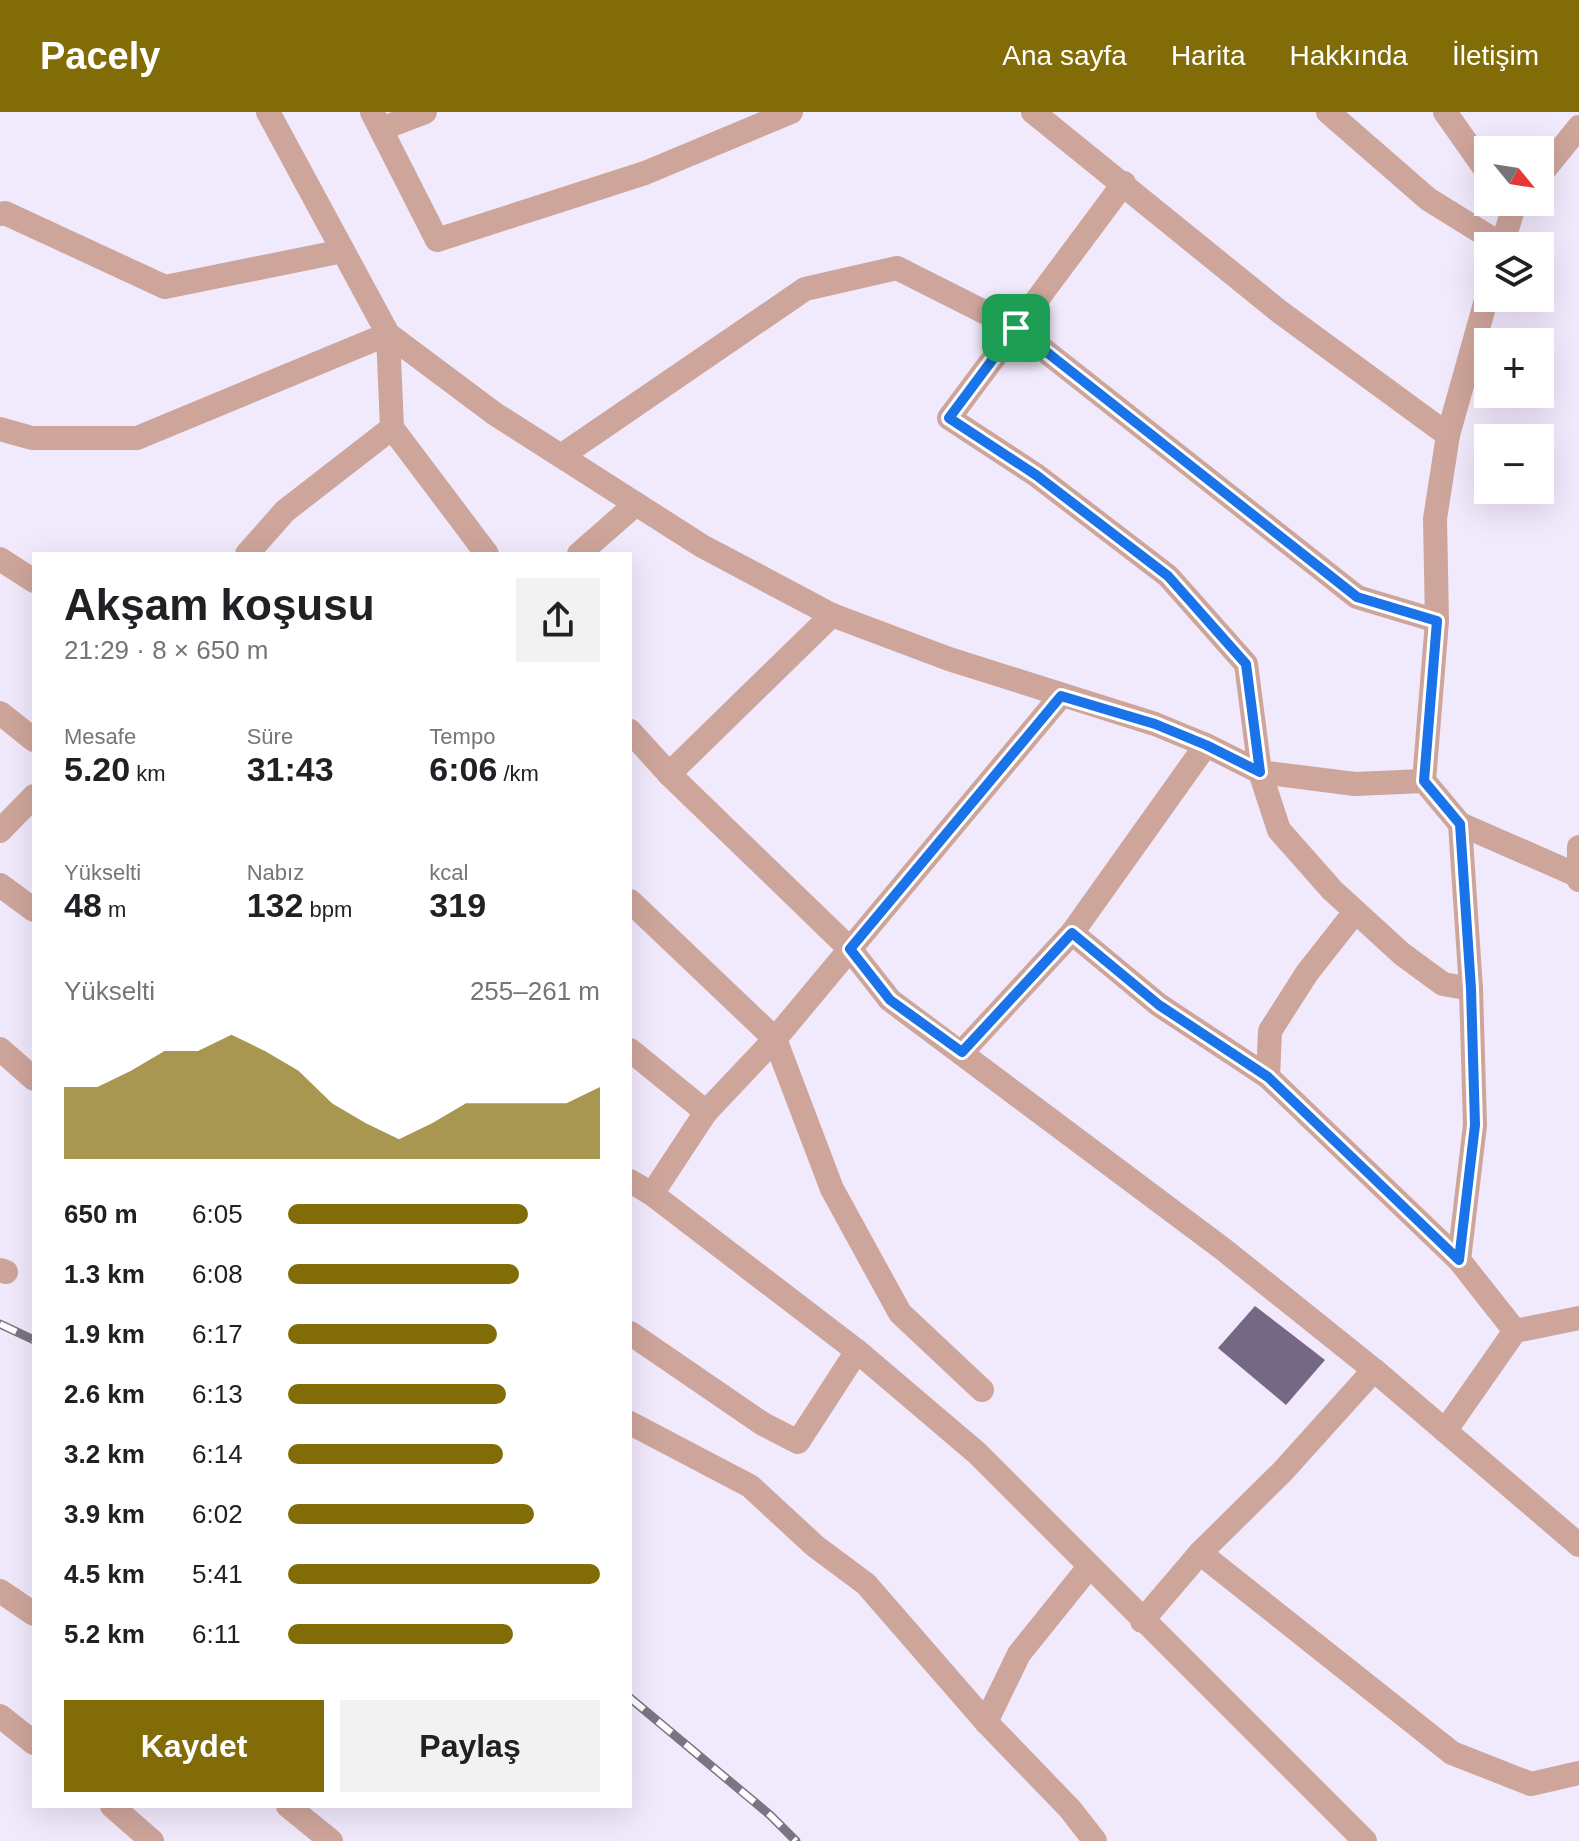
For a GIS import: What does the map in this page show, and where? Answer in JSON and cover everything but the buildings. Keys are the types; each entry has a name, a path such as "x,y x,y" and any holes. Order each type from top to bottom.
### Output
{"street":[{"path":"268,112 388,334 495,414 702,546 832,615 949,659 1155,724 1260,772 1355,784 1424,781"},
{"path":"425,112 376,120 437,240 645,173 791,112"},
{"path":"1328,112 1428,199 1481,232"},
{"path":"1445,112 1474,153"},
{"path":"1044,114 1280,312 1448,435"},
{"path":"1554,158 1579,127"},
{"path":"1124,183 949,418 1036,475 1168,576 1246,664 1260,772 1279,830 1355,912 1402,954 1443,984 1471,989"},
{"path":"0,214 5,213 165,287 343,251"},
{"path":"561,456 805,289 897,268 1016,328 1357,597 1437,621"},
{"path":"1483,312 1448,435 1435,519 1437,621 1424,781 1460,824 1579,877 1579,847"},
{"path":"388,334 392,428 485,552"},
{"path":"0,429 32,438 137,438 388,334"},
{"path":"249,552 285,511 392,428"},
{"path":"581,552 636,504"},
{"path":"0,559 32,580"},
{"path":"669,774 832,615"},
{"path":"652,1194 706,1112 775,1039 1061,696"},
{"path":"0,713 32,738"},
{"path":"632,733 669,774 850,949 890,1000 1223,1249 1374,1370 1579,1545"},
{"path":"962,1052 1072,933 1206,745"},
{"path":"0,831 32,798"},
{"path":"1459,1260 1475,1125 1471,989 1460,824"},
{"path":"0,885 32,909"},
{"path":"632,903 775,1039 832,1189 900,1313 982,1390"},
{"path":"1268,1077 1270,1031 1307,973 1355,912"},
{"path":"1072,933 1159,1005 1268,1077 1459,1260 1515,1331"},
{"path":"0,1049 32,1077"},
{"path":"632,1052 706,1112"},
{"path":"632,1182 652,1194 857,1351 977,1453 1365,1841"},
{"path":"1445,1431 1515,1331 1579,1318"},
{"path":"632,1334 763,1424 798,1442 857,1351"},
{"path":"1142,1621 1200,1553 1283,1471 1374,1370"},
{"path":"632,1424 750,1486 815,1546 866,1584 986,1722 1070,1809 1095,1841"},
{"path":"1200,1553 1452,1753 1531,1784 1579,1773"},
{"path":"986,1722 1019,1654 1089,1567"},
{"path":"0,1591 32,1613"},
{"path":"0,1716 32,1741"},
{"path":"114,1808 152,1841"},
{"path":"290,1808 331,1841"}],"railway":[{"path":"0,1324 32,1339"},
{"path":"632,1700 770,1815 796,1841"}],"route":[{"path":"1016,328 1357,597 1437,621 1424,781 1460,824 1471,989 1475,1125 1459,1260 1268,1077 1159,1005 1072,933 962,1052 890,1000 850,949 1061,696 1155,724 1260,772 1246,664 1168,576 1036,475 949,418 1016,328"}]}
